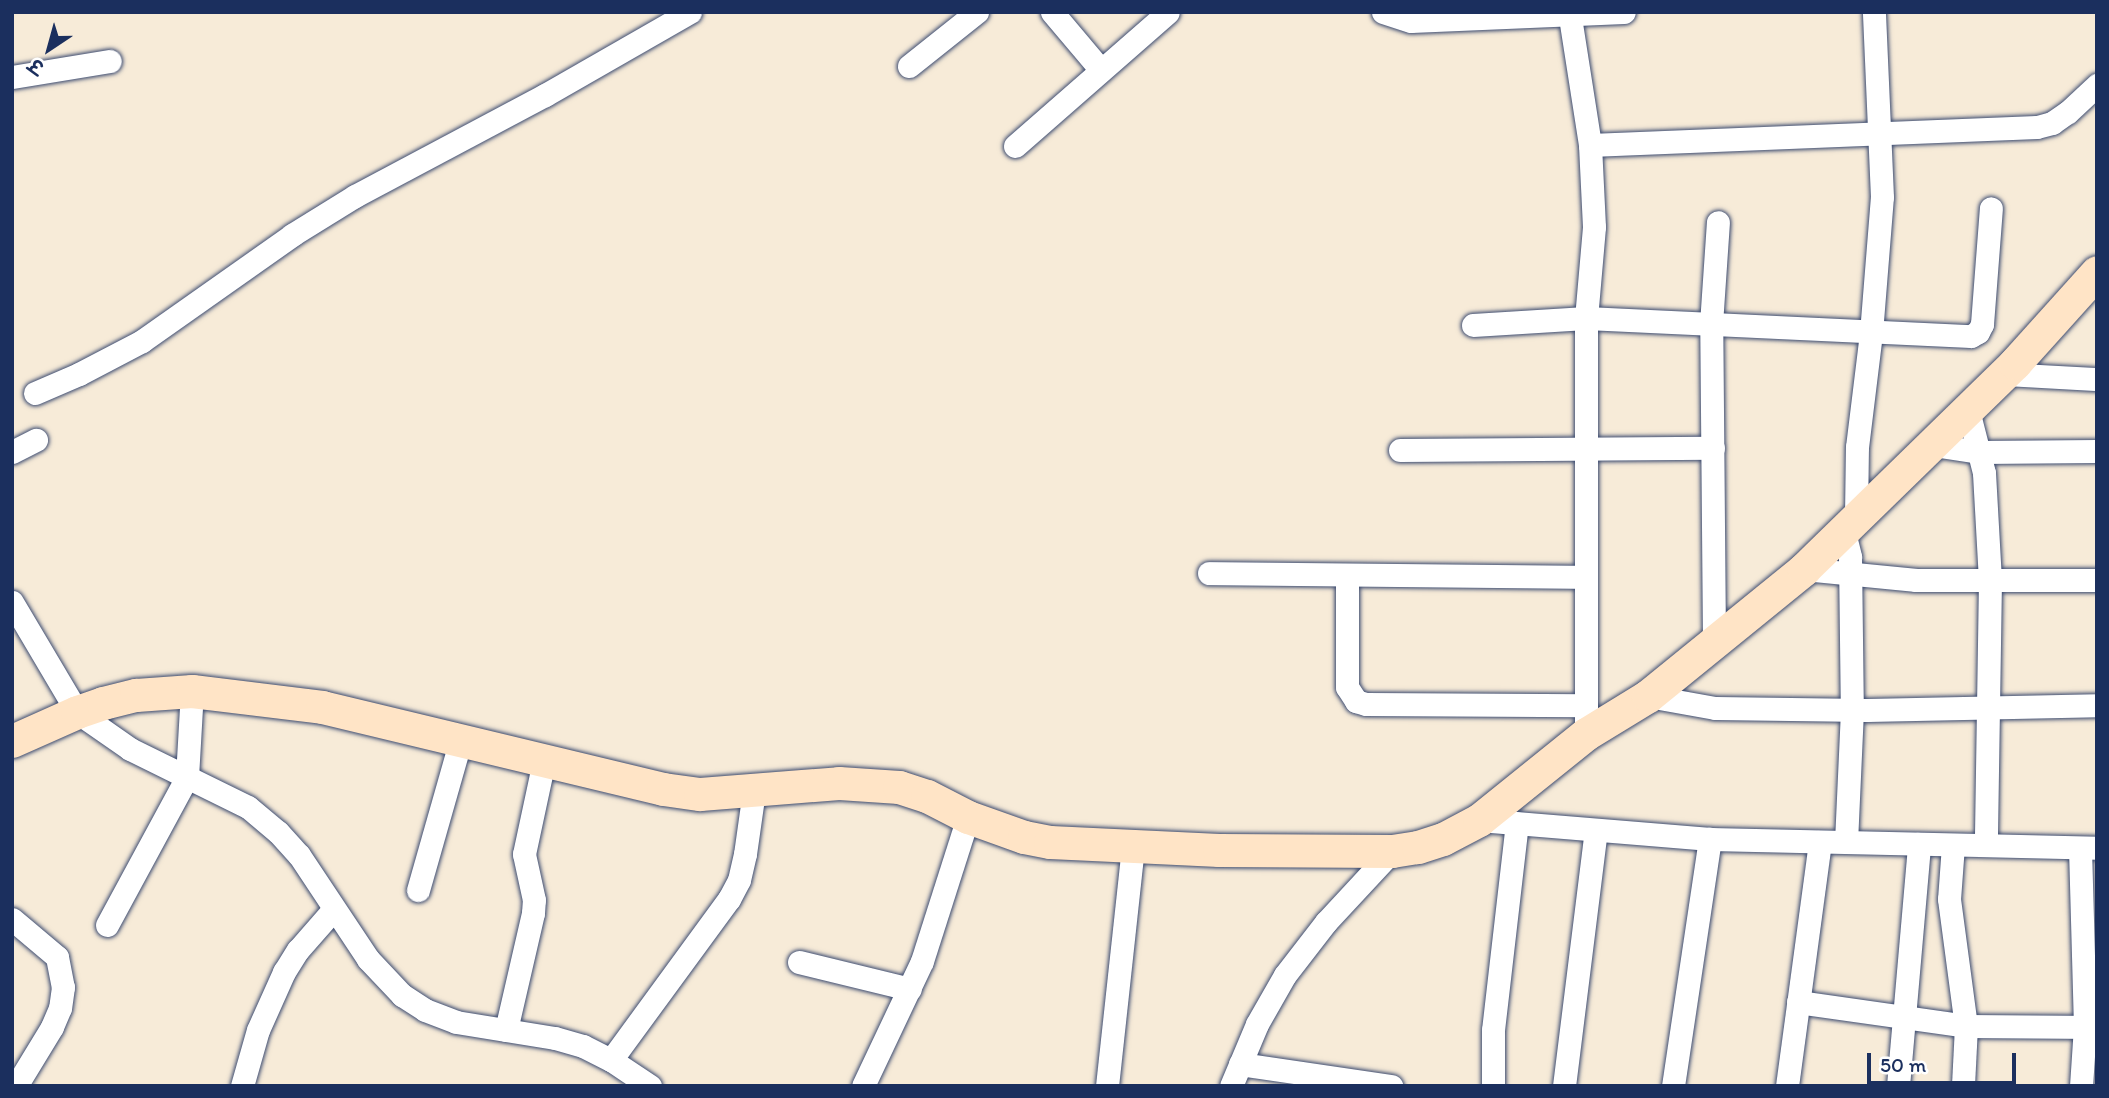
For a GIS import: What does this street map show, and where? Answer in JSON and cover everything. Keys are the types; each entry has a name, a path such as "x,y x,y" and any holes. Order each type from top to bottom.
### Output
{"street":[{"path":"35,393 79,374 142,341 292,235 355,196 545,95 690,12"},
{"path":"909,66 977,12"},
{"path":"1052,12 1101,70"},
{"path":"1015,146 1168,12"},
{"path":"1383,12 1411,22 1570,17 1623,12"},
{"path":"1846,842 1852,710 1850,522 1871,333 1882,197 1874,12"},
{"path":"1570,17 1590,145 1594,227 1586,318 1586,720"},
{"path":"12,77 110,61"},
{"path":"1590,145 2037,127 2052,123 2068,112 2097,85"},
{"path":"1474,325 1586,318 1959,338 1979,332 1982,324 1992,208"},
{"path":"1714,640 1711,324 1718,222"},
{"path":"12,741 77,712 136,695 192,691 322,707 544,761 700,794 839,783 877,784 927,796 968,817 1024,837 1050,842 1133,847 1392,851 1443,839 1479,820 1586,720 1648,696 1804,569 2004,374 2097,272"},
{"path":"2004,374 2097,379"},
{"path":"1968,410 1980,452 1990,580 1986,845"},
{"path":"12,452 36,440"},
{"path":"1933,445 1980,452 2097,451"},
{"path":"1401,450 1713,448"},
{"path":"1804,569 1916,580 2097,580"},
{"path":"1209,573 1585,578"},
{"path":"1348,576 1347,687 1356,701 1366,704 1586,720"},
{"path":"12,602 77,712 130,749 248,807 278,832 299,855 333,910 369,959 402,995 425,1010 456,1022 555,1038 583,1046 611,1060 650,1086"},
{"path":"107,925 187,777 192,691"},
{"path":"1648,696 1715,708 1852,710 2097,705"},
{"path":"418,890 461,739"},
{"path":"506,1030 533,913 534,900 524,854 544,761"},
{"path":"611,1060 729,898 739,880 754,791"},
{"path":"863,1086 922,961 968,817"},
{"path":"1479,820 1710,839 2088,848 2091,1026 2081,1086"},
{"path":"1493,1086 1493,1030 1517,823"},
{"path":"1564,1086 1596,830"},
{"path":"1672,1086 1710,839"},
{"path":"1787,1086 1820,842"},
{"path":"1898,1086 1919,844"},
{"path":"1953,845 1950,917 1966,1026 1963,1086"},
{"path":"1107,1086 1133,847"},
{"path":"1231,1086 1257,1024 1285,975 1326,922 1392,851"},
{"path":"242,1086 258,1030 284,972 298,950 333,910"},
{"path":"12,919 57,957 63,986 60,1008 52,1027 16,1086"},
{"path":"799,962 909,989"},
{"path":"1798,1002 1966,1026 2091,1026"},
{"path":"1240,1064 1377,1085"}]}
